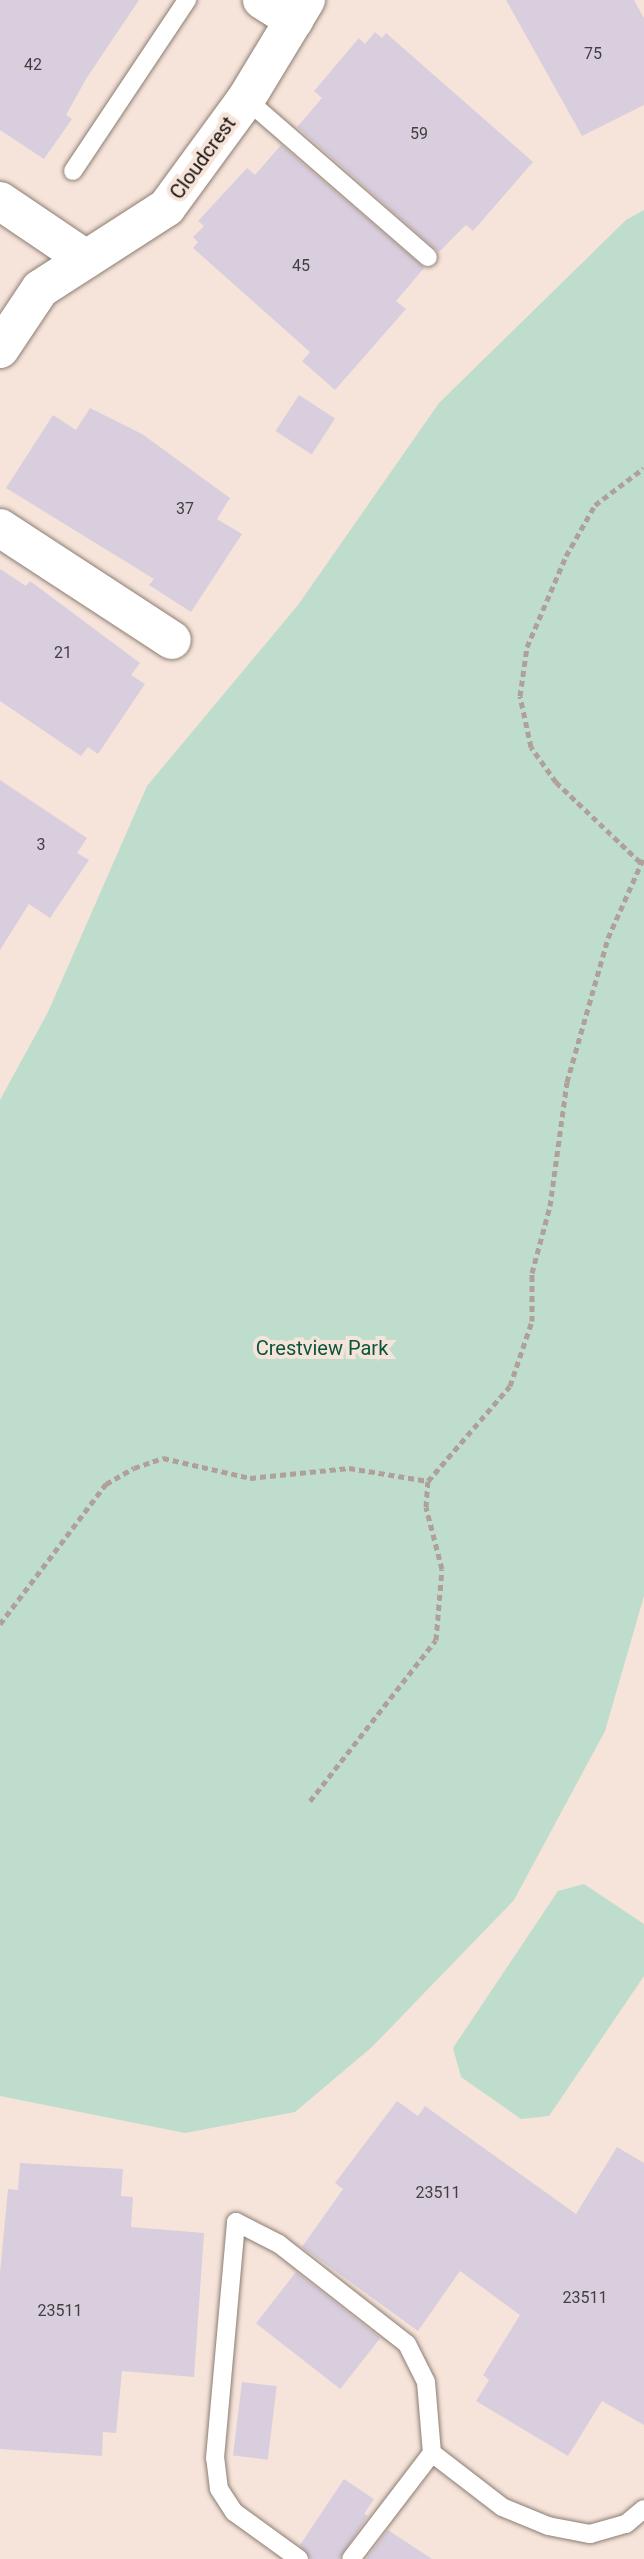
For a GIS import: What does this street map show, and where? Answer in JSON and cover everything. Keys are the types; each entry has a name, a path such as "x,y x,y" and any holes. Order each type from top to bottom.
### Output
{"street":[{"path":"262,0 300,10"},
{"name":"Cloudcrest","path":"0,349 40,289 167,207 246,99 300,10"},
{"path":"0,201 86,259"},
{"path":"0,528 172,640"}],"lane":[{"path":"73,171 187,0"},
{"path":"246,99 428,257"},
{"path":"299,2559 234,2512 219,2489 215,2458 236,2222 279,2244 407,2344 426,2382 432,2453 351,2559"},
{"path":"432,2453 502,2507 548,2526 590,2534 626,2524 644,2509"}],"path":[{"path":"310,1801 436,1640 442,1569 426,1507 428,1481 510,1386 532,1321 532,1273 550,1206 567,1082 608,938 631,896 642,859 556,782 531,747 520,696 527,647 566,556 595,505 644,468"},
{"path":"0,1624 106,1484 134,1468 163,1458 250,1478 349,1468 428,1481"}],"green space":[{"name":"Crestview Park","path":"644,210 644,1596 605,1731 514,1900 372,2047 295,2112 185,2133 0,2096 0,1100 48,1012 147,786 298,605 439,403 626,220"},
{"path":"584,1884 644,1924 644,1976 549,2116 521,2119 461,2077 453,2048 558,1891"}],"building":[{"path":"0,0 139,0 86,79 66,115 72,119 44,159 0,130"},
{"path":"506,0 634,0 644,18 644,105 582,136"},
{"path":"375,32 382,38 386,33 533,162 473,231 466,225 439,252 297,127 322,98 314,91 359,38 365,44"},
{"path":"281,145 424,268 396,301 406,309 335,390 302,361 310,352 193,248 198,242 193,237 204,226 198,221 247,168 255,175"},
{"path":"299,395 335,418 312,454 276,431"},
{"path":"90,408 142,434 230,498 217,519 242,534 191,612 149,585 154,579 6,488 53,415 76,430"},
{"path":"0,569 26,586 30,581 140,663 131,675 145,684 98,754 88,747 81,756 0,701"},
{"path":"0,780 87,838 77,853 89,860 50,918 29,904 0,950"},
{"path":"397,2101 418,2116 425,2106 576,2214 617,2147 644,2163 644,2425 602,2401 568,2456 476,2401 489,2380 483,2375 520,2315 460,2271 418,2331 302,2247 343,2189 335,2183"},
{"path":"20,2163 123,2169 121,2196 133,2197 131,2227 204,2233 194,2377 122,2371 116,2433 103,2432 102,2456 0,2449 0,2273 8,2189 18,2190"},
{"path":"296,2272 380,2338 340,2389 256,2323"},
{"path":"242,2382 277,2386 268,2460 233,2455"},
{"path":"344,2479 374,2499 364,2514 368,2516 339,2559 311,2559 300,2545"},
{"path":"388,2530 432,2559 366,2559"}]}
